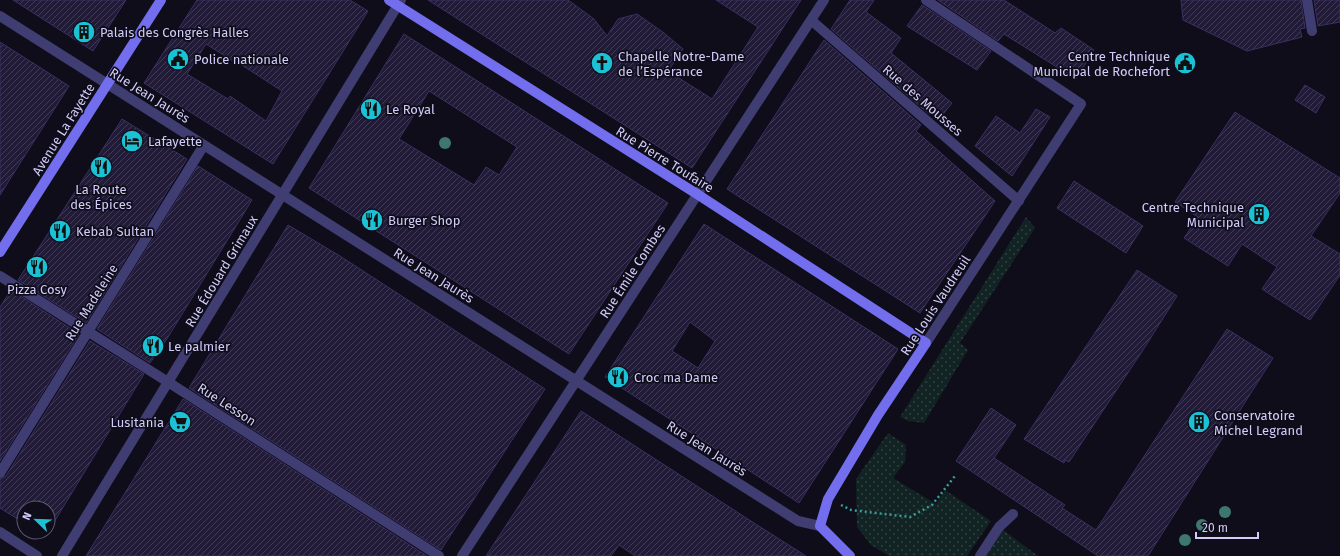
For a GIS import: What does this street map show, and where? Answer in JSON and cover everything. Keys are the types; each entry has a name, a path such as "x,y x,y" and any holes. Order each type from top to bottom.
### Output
{"main road":[{"name":"Avenue La Fayette","path":"0,252 161,0"},
{"name":"Rue Pierre Toufaire","path":"396,2 697,194 926,343"},
{"name":"Rue Louis Vaudreuil","path":"820,526 828,499 878,415 926,343"},
{"name":"Rue Jean Jaurès","path":"820,526 850,556"}],"street":[{"name":"Rue Émile Combes","path":"462,556 824,0"},
{"name":"Rue Louis Vaudreuil","path":"926,0 1082,104 926,343"},
{"path":"1307,0 1312,31"},
{"name":"Rue Édouard Grimaux","path":"62,556 282,195 396,2"},
{"name":"Rue Jean Jaurès","path":"0,16 798,520 820,526"},
{"name":"Rue des Mousses","path":"811,20 1018,201"},
{"name":"Rue Madeleine","path":"0,473 204,145"},
{"name":"Rue Lesson","path":"0,276 439,556"},
{"path":"980,556 999,527 1013,514"},
{"path":"0,532 37,556"}],"path":[{"path":"828,499 851,510 910,517 932,505 955,476"}],"shaded area":[{"path":"1026,217 1035,228 960,343 968,350 924,423 908,421 900,417"},
{"path":"888,433 906,445 905,462 893,478 936,504 945,490 991,521 967,556 889,556 871,545 857,527 856,479"},
{"path":"1002,529 1038,556 986,556"}],"building":[{"name":"Palais des Congrès Halles","path":"13,0 126,0 93,51"},
{"path":"197,0 350,0 368,11 273,164 144,83","holes":["206,44 233,61 234,60 282,91 266,121 230,96 228,99 187,74"]},
{"path":"428,0 568,0 594,19 607,36 618,19 637,14 664,33 683,49 668,71 712,99 758,27 716,0 801,0 692,168"},
{"path":"850,0 874,0 866,12 901,38 891,53 952,103 940,118 932,112 930,115 831,29"},
{"path":"938,0 1004,0 1055,33 1061,28 1094,50 1076,79 1004,34 998,41"},
{"path":"1181,0 1301,0 1305,28 1300,29 1302,37 1247,51 1183,20"},
{"path":"1314,0 1340,0 1340,22 1318,26"},
{"path":"922,5 991,51 977,70 907,26"},
{"path":"404,34 668,203 569,354 309,188","holes":["429,91 517,147 499,175 486,167 474,185 399,139"]},
{"path":"824,40 921,125 916,131 995,201 920,313 727,189"},
{"path":"0,42 69,86 0,195"},
{"path":"1305,85 1325,97 1316,113 1295,100"},
{"path":"1036,109 1050,117 1012,176 975,146 996,116 1020,133"},
{"name":"Centre Technique Municipal","path":"1235,112 1340,178 1340,193 1311,236 1340,254 1340,275 1310,320 1262,289 1277,267 1242,244 1228,266 1184,238 1198,217 1175,202"},
{"path":"122,119 187,159 86,323 18,280"},
{"path":"198,166 252,200 165,342 150,363 97,329"},
{"path":"1074,181 1143,226 1126,253 1057,208"},
{"path":"704,224 898,349 799,503 605,377","holes":["690,322 715,341 698,368 672,351"]},
{"path":"288,225 340,256 545,389 441,550 189,388"},
{"path":"1137,270 1177,296 1069,462 1065,460 1064,463 1024,439"},
{"path":"11,290 79,334 0,461 0,307"},
{"name":"Conservatoire Michel Legrand","path":"1227,329 1273,358 1148,556 1098,556 956,461 991,408 1016,425 994,458 1065,505 1062,508 1096,530"},
{"path":"90,341 144,374 56,519 56,500 16,500 16,518 0,508 0,479 6,476"},
{"path":"183,399 427,556 86,556"},
{"path":"581,411 806,556 635,556 619,545 611,556 486,556"}],"place":[{"name":"Palais des Congrès Halles","path":"84,32"},
{"name":"Police nationale","path":"178,59"},
{"name":"Chapelle Notre-Dame de l’Espérance","path":"602,63"},
{"name":"Centre Technique Municipal de Rochefort","path":"1185,63"},
{"name":"Le Royal","path":"371,109"},
{"name":"Lafayette","path":"132,141"},
{"name":"La Route des Épices","path":"101,167"},
{"name":"Centre Technique Municipal","path":"1259,214"},
{"name":"Burger Shop","path":"372,220"},
{"name":"Kebab Sultan","path":"60,231"},
{"name":"Pizza Cosy","path":"37,267"},
{"name":"Le palmier","path":"153,346"},
{"name":"Croc ma Dame","path":"618,377"},
{"name":"Lusitania","path":"180,422"},
{"name":"Conservatoire Michel Legrand","path":"1199,422"}]}
